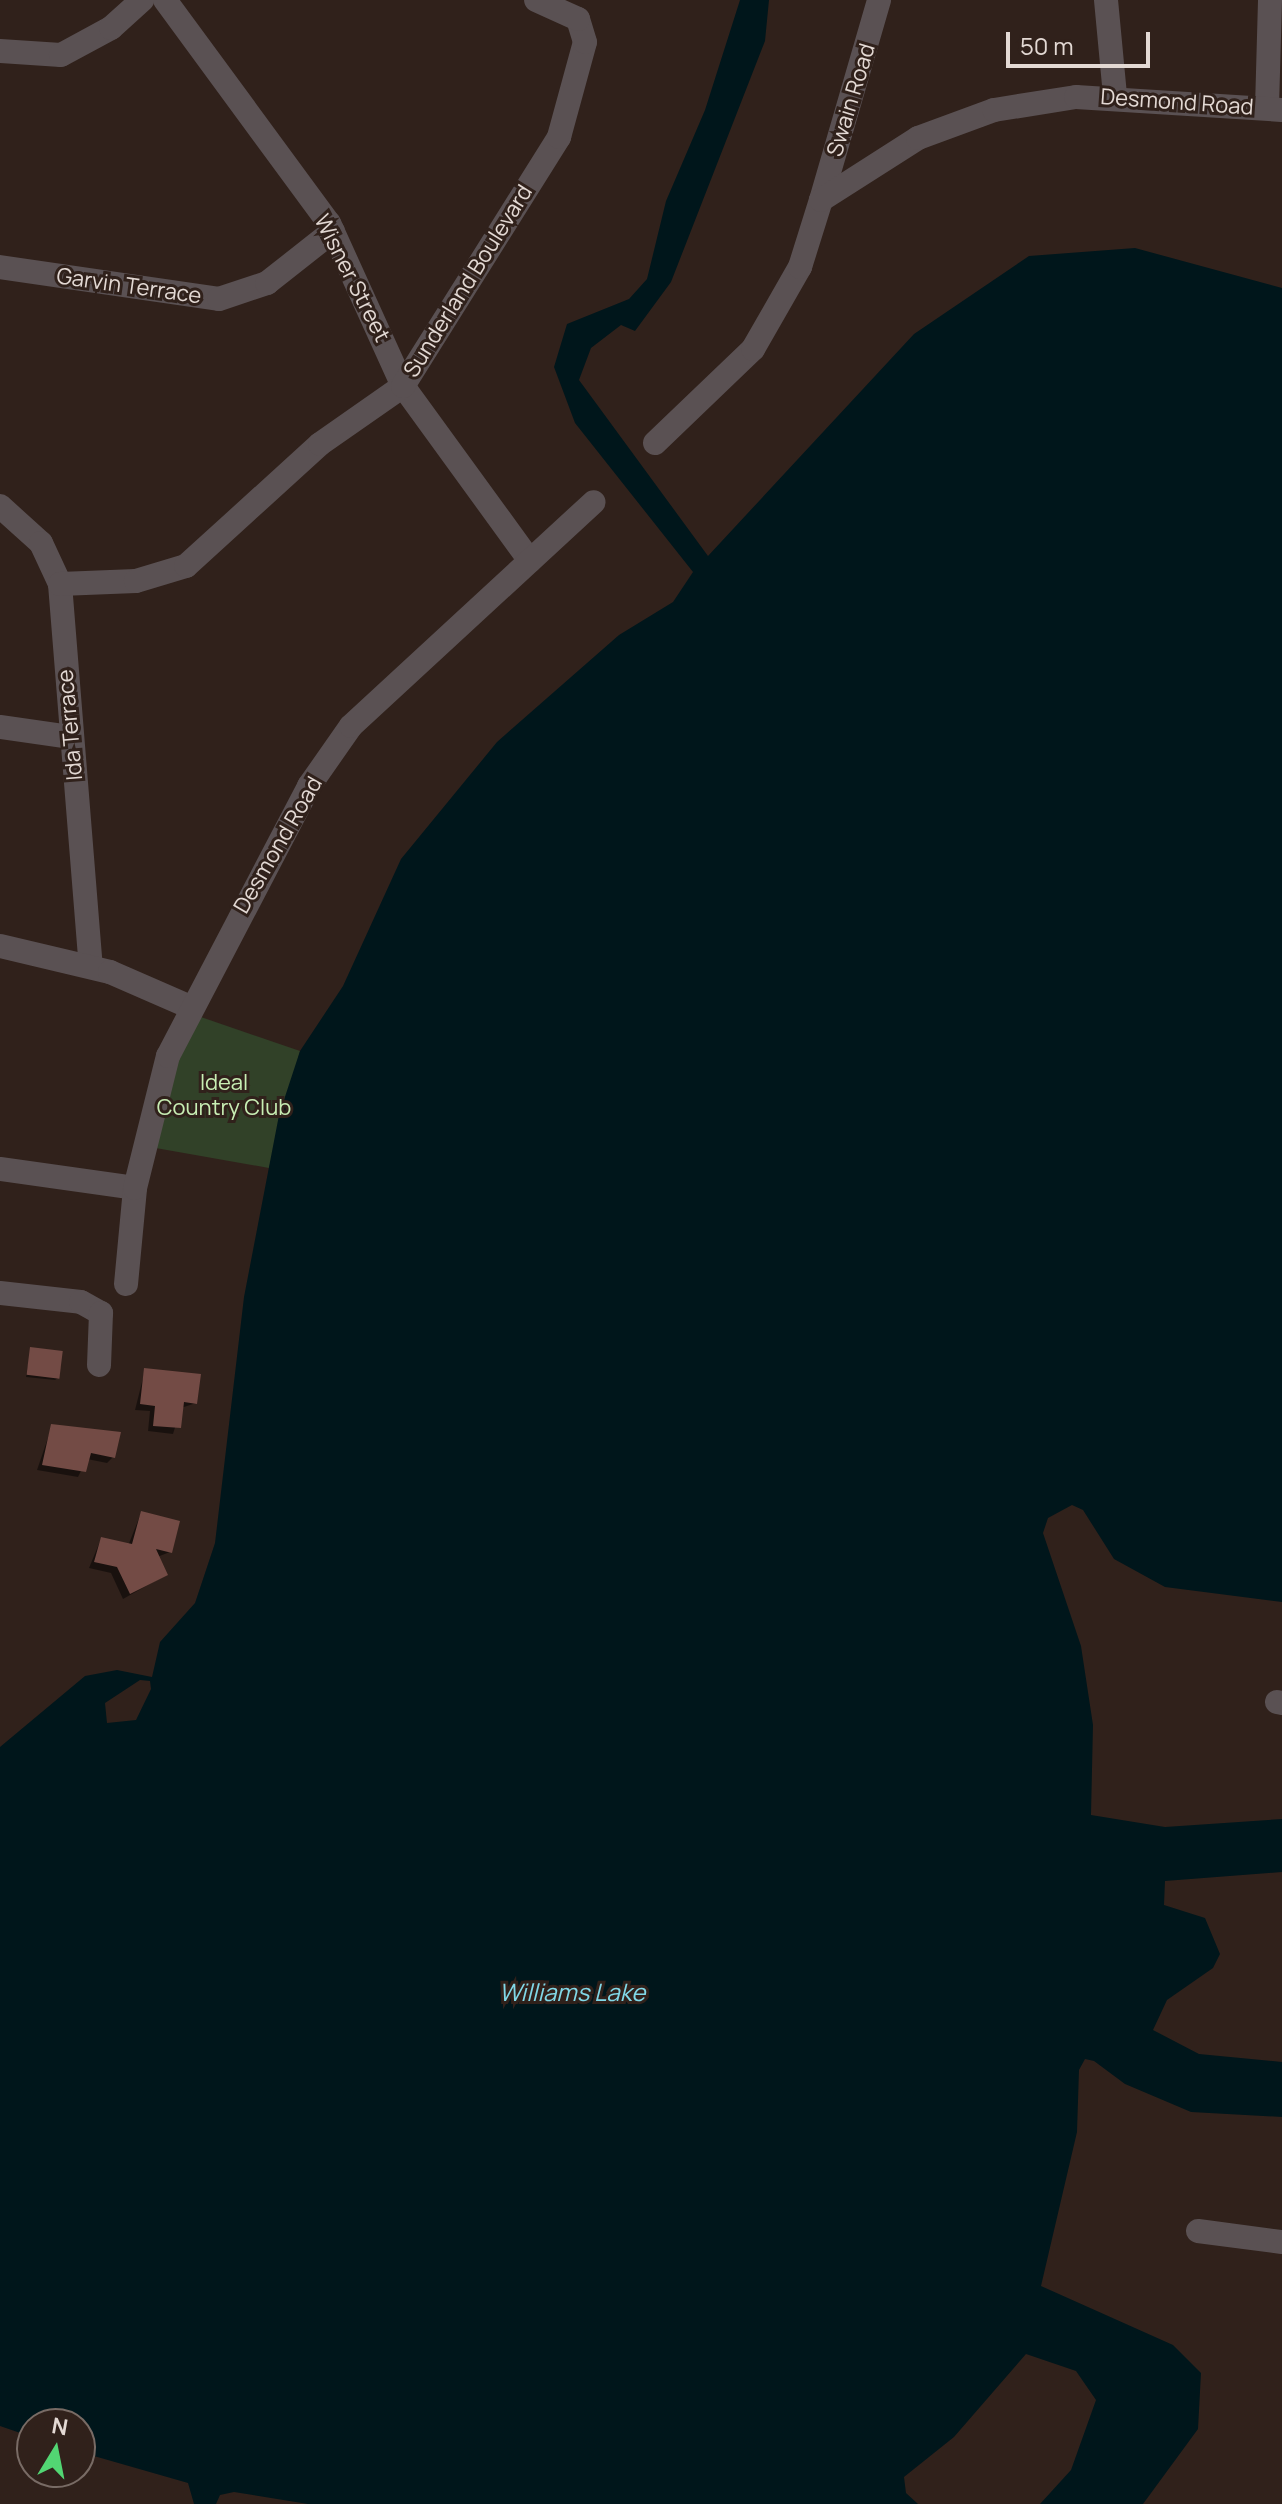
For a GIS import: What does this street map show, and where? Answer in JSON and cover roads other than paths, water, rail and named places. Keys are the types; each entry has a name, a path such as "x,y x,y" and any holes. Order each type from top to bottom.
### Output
{"street":[{"path":"0,51 61,55 111,28 142,0"},
{"name":"Wisner Street","path":"165,0 333,231 403,386 530,561"},
{"name":"Sunderland Boulevard","path":"60,584 136,581 186,566 320,444 403,386 559,137 583,63 578,19 536,0"},
{"name":"Swain Road","path":"821,200 879,0"},
{"path":"1106,0 1115,96"},
{"path":"1270,0 1274,109"},
{"name":"Desmond Road","path":"821,200 918,138 994,110 1115,96 1274,109"},
{"path":"655,443 753,349 800,267 821,200"},
{"name":"Garvin Terrace","path":"0,267 219,299 267,283 333,231"},
{"name":"Desmond Road","path":"126,1284 135,1188 168,1056 190,1007 301,799 351,726 594,502"},
{"name":"Ida Terrace","path":"0,506 41,543 60,584 91,967"},
{"path":"0,727 71,737"},
{"path":"0,946 91,967 190,1007"},
{"path":"0,1169 135,1188"},
{"path":"0,1293 81,1302 101,1313 99,1365"},
{"path":"1198,2231 1282,2242"}],"water":[{"name":"Williams Lake","path":"740,0 769,0 765,41 671,282 635,331 621,325 591,348 579,380 708,556 914,334 1029,256 1135,248 1282,288 1282,1602 1165,1587 1114,1559 1083,1510 1072,1505 1048,1518 1043,1533 1081,1646 1093,1725 1091,1815 1165,1827 1282,1819 1282,1872 1165,1881 1164,1905 1205,1918 1220,1954 1213,1968 1167,2000 1153,2030 1199,2054 1282,2062 1282,2117 1191,2112 1125,2084 1094,2061 1085,2059 1079,2070 1077,2132 1041,2286 1173,2345 1201,2373 1198,2429 1143,2504 1040,2504 1071,2470 1096,2400 1076,2371 1026,2354 954,2437 904,2477 906,2493 918,2504 308,2504 234,2492 220,2495 216,2504 194,2504 188,2483 96,2457 96,2408 16,2408 16,2432 0,2426 0,1747 85,1676 117,1670 152,1677 160,1642 195,1603 215,1543 244,1297 279,1115 300,1051 343,986 401,859 497,742 619,635 673,602 693,572 575,423 554,367 567,324 629,299 647,279 666,201 705,110","holes":["140,1680 150,1681 151,1689 136,1720 107,1723 105,1703"]}],"park label":[{"name":"Ideal Country Club","path":"224,1094"}]}
